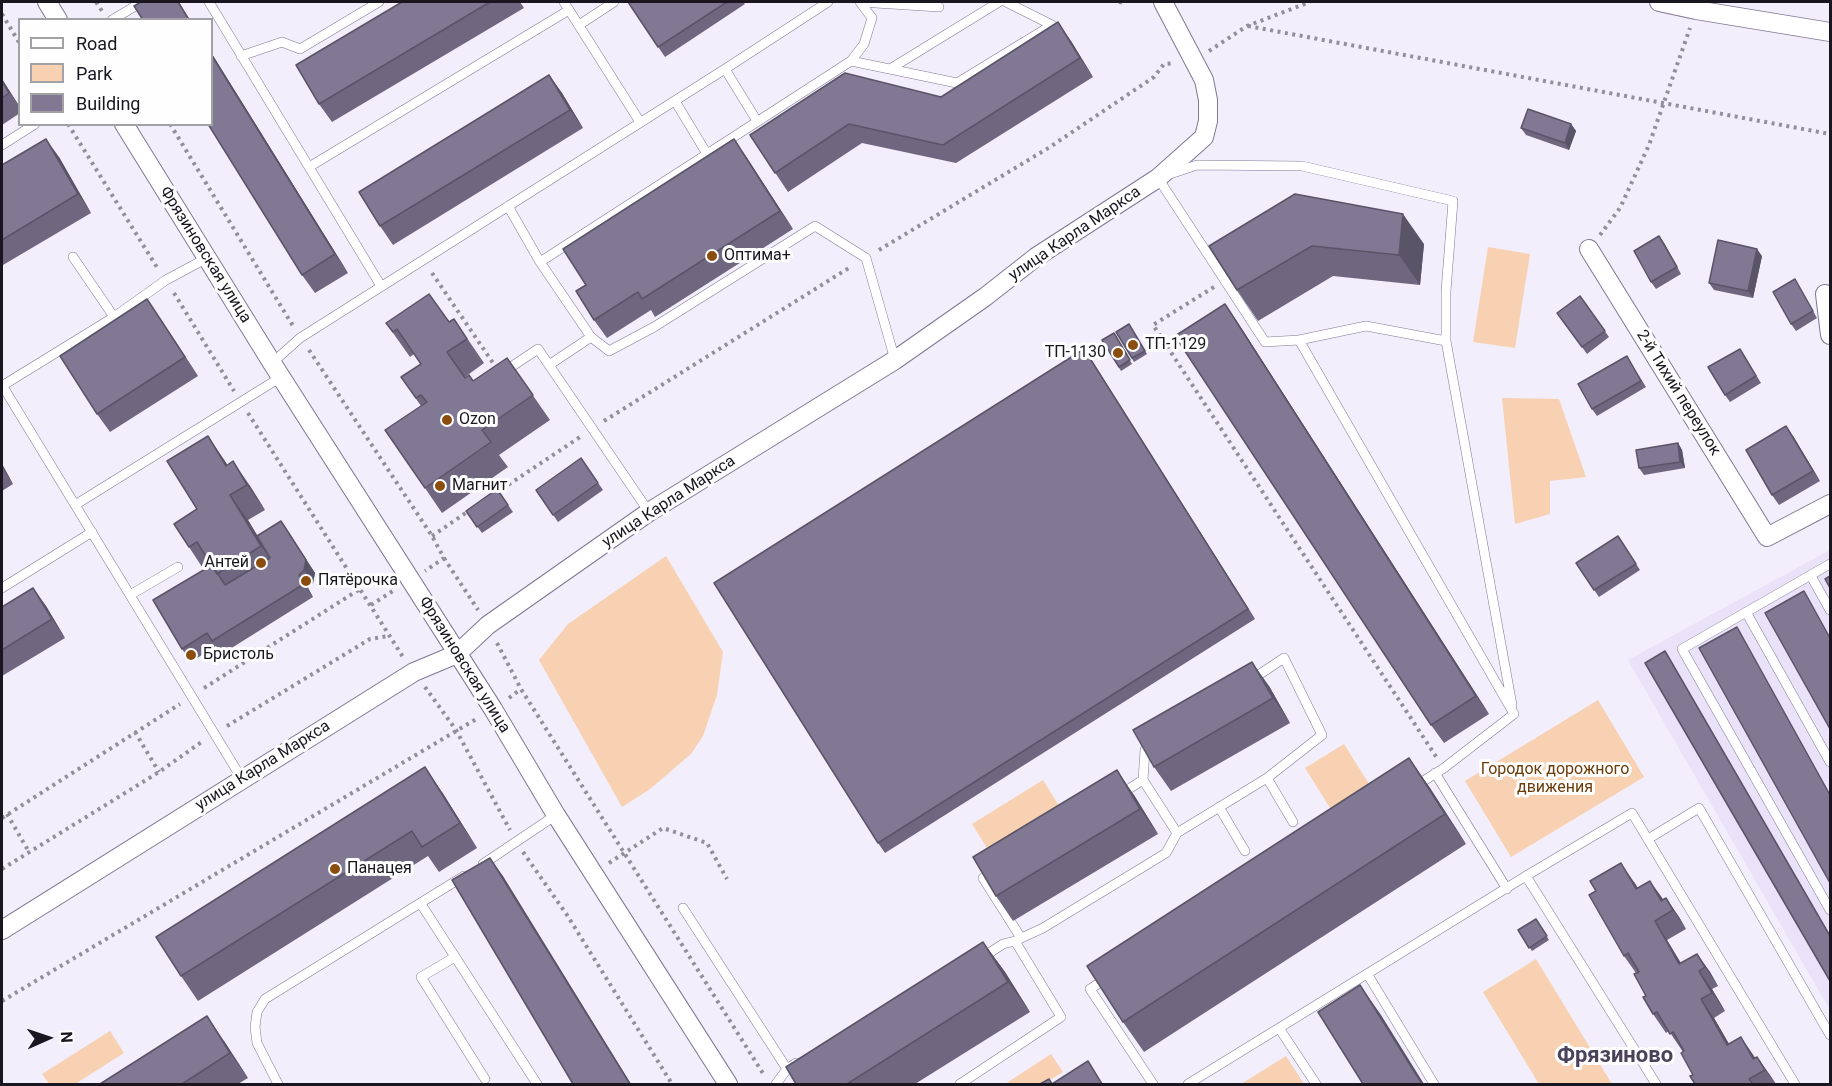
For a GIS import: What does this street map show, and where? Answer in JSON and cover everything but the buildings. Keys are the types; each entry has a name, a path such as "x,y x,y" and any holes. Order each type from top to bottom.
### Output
{"street":[{"path":"47,2 57,18"},
{"name":"улица Карла Маркса","path":"2,930 414,672 457,654 488,625 649,512 895,360 985,297 1036,256 1158,178 1204,137 1208,121 1208,100 1204,80 1163,2"},
{"path":"1659,2 1830,32"},
{"name":"Фрязиновская улица","path":"125,126 276,370 494,710 556,816 728,1084"},
{"name":"2-й Тихий переулок","path":"1589,249 1767,537 1830,504"},
{"path":"1825,294 1830,335"}],"lane":[{"path":"114,18 142,2"},
{"path":"209,2 381,286"},
{"path":"241,56 282,42 300,49 380,2"},
{"path":"579,25 614,2"},
{"path":"75,505 242,403 276,370 300,338 828,2"},
{"path":"860,2 939,7"},
{"path":"540,262 851,61 864,44 872,18 860,2"},
{"path":"890,69 999,2"},
{"path":"851,61 957,83 1052,25 1006,2"},
{"path":"309,167 567,6 640,122"},
{"path":"725,69 757,121"},
{"path":"675,101 707,154"},
{"path":"2,146 32,126"},
{"path":"1446,341 1366,326 1299,340 1265,342 1158,178 1197,165 1302,166 1453,201 1446,291 1446,341 1514,714"},
{"path":"508,206 540,262 591,337 609,351 654,327 815,226 866,258 895,360"},
{"path":"73,256 114,317"},
{"path":"207,258 166,280 114,317 2,386 242,778"},
{"path":"549,365 591,337"},
{"path":"1299,340 1514,714"},
{"path":"500,374 538,349 649,512"},
{"path":"2,588 92,532"},
{"path":"1830,564 1682,650 1830,910"},
{"path":"130,595 178,567"},
{"path":"1810,576 1830,610"},
{"path":"1746,612 1830,762"},
{"path":"973,963 1004,944 1043,928 1166,853 1177,833 1267,778 1322,735 1284,658 1245,684"},
{"path":"1405,792 1439,771 1514,714"},
{"path":"1165,737 1145,750 1143,780 1177,833"},
{"path":"1439,771 1507,889"},
{"path":"1267,778 1293,822"},
{"path":"1113,799 1143,780"},
{"path":"1219,807 1245,851"},
{"path":"1648,839 1699,808 1830,1035"},
{"path":"1188,1084 1632,813 1795,1084"},
{"path":"478,867 556,816"},
{"path":"960,1084 1061,1017 983,878 1003,866"},
{"path":"278,1084 257,1043 257,1012 265,999 469,873"},
{"path":"1526,876 1656,1084"},
{"path":"421,904 537,1084"},
{"path":"683,908 787,1069"},
{"path":"455,957 421,977 485,1079"},
{"path":"1120,970 1090,989 1153,1084"},
{"path":"1368,975 1434,1084"},
{"path":"1279,1028 1316,1084"},
{"path":"776,1084 787,1069 804,1057"}],"path":[{"path":"1119,2 1126,3"},
{"path":"488,498 592,428 1050,147 1154,77 1164,64 1194,62 1247,26 1310,2"},
{"path":"1589,249 1620,208 1649,145 1696,10"},
{"path":"2,15 18,41"},
{"path":"1247,26 1830,134"},
{"path":"69,126 389,636 456,730 516,842 567,915 672,1084"},
{"path":"172,126 300,338 432,536 488,625 522,689 769,1084"},
{"path":"423,260 500,374"},
{"path":"1225,280 1153,325 1439,771"},
{"path":"432,536 479,504"},
{"path":"371,605 444,558"},
{"path":"2,869 369,639 389,636"},
{"path":"2,1001 456,730 494,710 522,689"},
{"path":"135,732 159,772"},
{"path":"7,814 29,852"},
{"path":"593,873 663,828 707,843 728,879"}],"shaded area":[{"path":"1830,550 1830,1010 1628,660"}],"green space":[{"path":"1488,247 1530,254 1515,348 1473,342"},
{"path":"1502,398 1559,399 1586,477 1550,481 1550,514 1515,524"},
{"path":"666,556 723,652 717,695 703,736 691,754 650,789 622,807 539,660 568,624"},
{"name":"Городок дорожного движения","path":"1598,700 1644,777 1511,857 1465,781"},
{"path":"1344,744 1381,803 1342,827 1305,768"},
{"path":"1043,780 1061,809 990,853 972,824"},
{"path":"1536,959 1612,1084 1539,1084 1483,992"},
{"path":"110,1031 124,1053 75,1084 49,1084 42,1074"},
{"path":"1051,1054 1063,1072 1043,1084 1005,1084"},
{"path":"1286,1056 1304,1084 1241,1084"}],"place":[{"name":"Оптима+","path":"712,256"},
{"name":"ТП-1129","path":"1133,345"},
{"name":"ТП-1130","path":"1118,353"},
{"name":"Ozon","path":"447,420"},
{"name":"Магнит","path":"440,486"},
{"name":"Антей","path":"261,563"},
{"name":"Пятёрочка","path":"306,581"},
{"name":"Бристоль","path":"191,655"},
{"name":"Панацея","path":"335,869"}],"district":[{"name":"Фрязиново","path":"1615,1056"}]}
